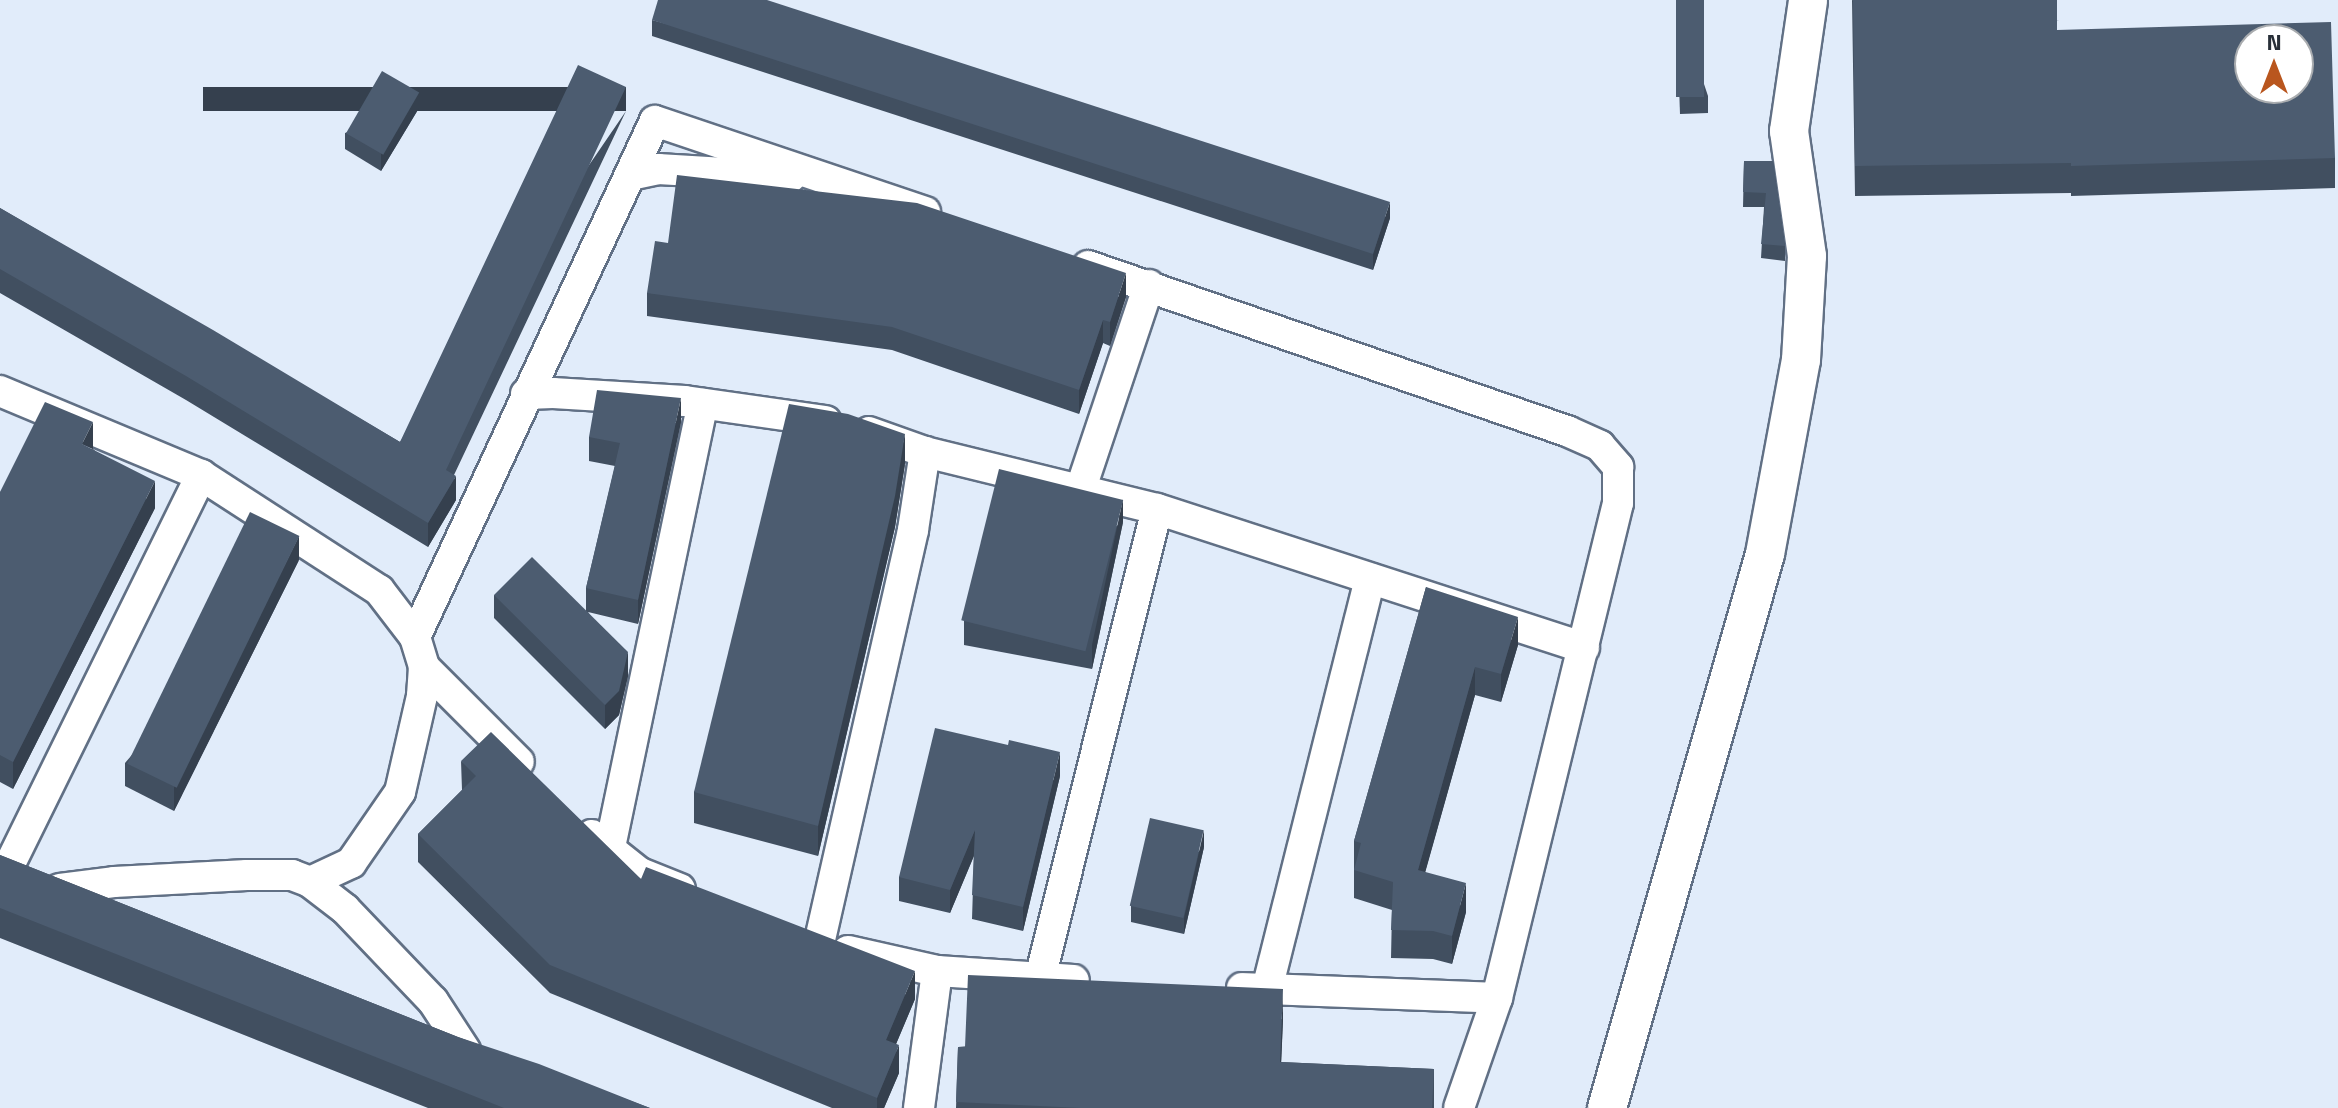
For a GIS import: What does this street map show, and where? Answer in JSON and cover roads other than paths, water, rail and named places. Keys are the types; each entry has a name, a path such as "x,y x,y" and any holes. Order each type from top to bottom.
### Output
{"street":[{"path":"1607,1108 1765,554 1801,360 1807,256 1789,131 1808,0"},
{"path":"415,637 655,121 955,222"},
{"path":"630,175 658,169 821,178"},
{"path":"1060,256 1567,431 1600,446 1618,467 1618,503 1584,648 1497,998 1459,1108"},
{"path":"1081,488 1149,285"},
{"path":"0,391 201,475 379,590 415,637 424,667 422,696 400,792 351,863 310,882"},
{"path":"526,394 553,393 703,404 841,423 925,452 1157,509 1584,648"},
{"path":"609,852 703,404"},
{"path":"925,452 913,530 805,939 937,971 1100,981"},
{"path":"118,910 4,867 201,475"},
{"path":"1040,978 1157,509"},
{"path":"1267,989 1370,579"},
{"path":"424,667 544,787"},
{"path":"577,819 609,852 640,873 708,900"},
{"path":"60,889 114,882 247,875 292,875 310,882 345,909 433,1001 465,1050"},
{"path":"919,1108 937,971"},
{"path":"1206,986 1497,998"},
{"path":"422,1032 494,1060"}]}
